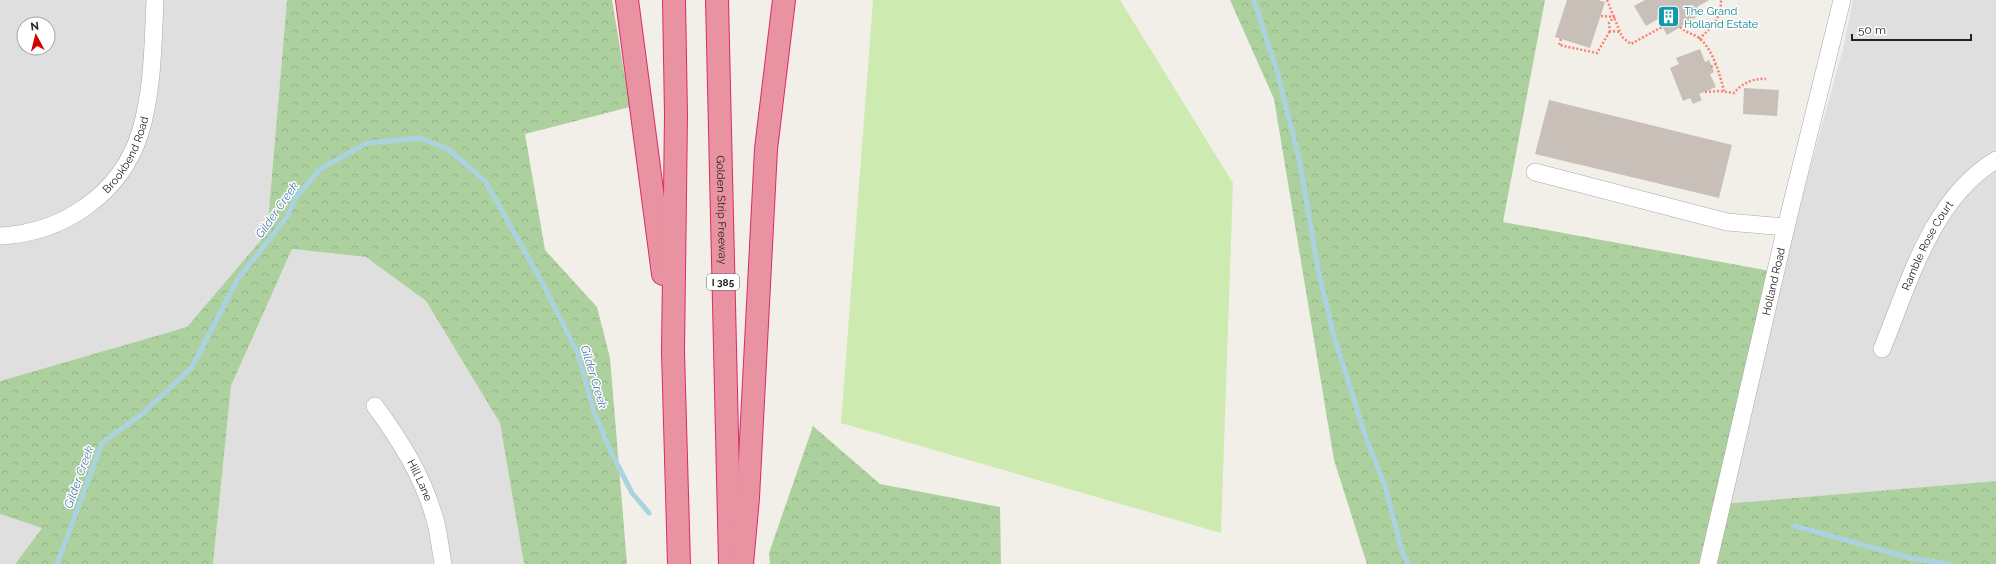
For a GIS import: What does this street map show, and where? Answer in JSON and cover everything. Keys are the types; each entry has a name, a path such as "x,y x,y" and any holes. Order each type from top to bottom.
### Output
{"highway":[{"path":"627,0 673,352"},
{"path":"674,0 676,116 673,352 679,564"},
{"name":"Golden Strip Freeway","path":"717,0 730,564"},
{"path":"742,564 749,482 766,149 784,0"}],"street":[{"name":"Brookbend Road","path":"0,236 34,231 55,224 78,213 100,197 124,166 140,133 145,110 150,75 155,0"},
{"name":"Holland Road","path":"1708,564 1786,227 1842,0"},
{"name":"Ramble Rose Court","path":"1882,349 1917,264 1940,215 1968,181 1996,160"},
{"path":"1535,172 1727,222 1786,227"},
{"name":"Hill Lane","path":"375,406 401,442 417,471 434,515 443,564"}],"path":[{"path":"1607,0 1622,37 1630,44 1662,26"},
{"path":"1699,39 1716,23 1721,10 1721,0"},
{"path":"1601,16 1614,17"},
{"path":"1562,40 1559,45 1597,53 1610,31 1609,23 1614,17"},
{"path":"1680,27 1699,39 1713,58 1724,91"},
{"path":"1610,31 1620,32"},
{"path":"1711,67 1716,64"},
{"path":"1705,92 1724,91 1734,93 1738,87 1756,78 1766,79"}],"shaded area":[{"path":"0,0 287,0 267,233 187,327 0,381"},
{"path":"1853,0 1996,0 1996,481 1722,504 1781,273 1843,49"},
{"path":"292,249 366,257 426,301 500,423 524,564 213,564 231,386"},
{"path":"0,514 42,528 15,564 0,564"}],"green space":[{"path":"287,0 612,0 630,107 525,134 545,250 597,307 610,358 627,564 524,564 500,423 426,301 366,257 292,249 231,386 213,564 15,564 42,528 0,514 0,381 187,327 267,233"},
{"path":"873,0 1120,0 1233,183 1221,533 841,423"},
{"path":"1230,0 1545,0 1503,222 1781,273 1722,504 1996,481 1996,564 1367,564 1334,460 1274,99"},
{"path":"813,426 880,484 1000,507 1001,564 770,564 769,553"}],"building":[{"path":"1567,0 1598,0 1605,2 1590,48 1555,37"},
{"name":"The Grand Holland Estate","path":"1645,0 1709,0 1697,7 1701,14 1667,35 1658,19 1646,26 1634,6"},
{"path":"1700,49 1705,62 1709,60 1714,72 1710,74 1716,87 1699,94 1702,100 1693,104 1690,98 1683,101 1670,68 1679,64 1676,58"},
{"path":"1744,88 1779,90 1777,116 1743,114"},
{"path":"1549,100 1732,145 1719,198 1535,154"}],"waterway":[{"path":"1254,0 1277,71 1300,163 1318,269 1333,333 1366,438 1385,486 1402,551 1408,564"},
{"name":"Gilder Creek","path":"57,564 102,443 143,413 192,367 237,280 287,217 296,197 320,169 367,143 420,138 448,149 486,182 543,284 578,354 594,412 611,452 632,493 649,513"},
{"path":"1795,526 1910,558 1949,564"}],"place":[{"name":"The Grand Holland Estate","path":"1669,17"}]}
